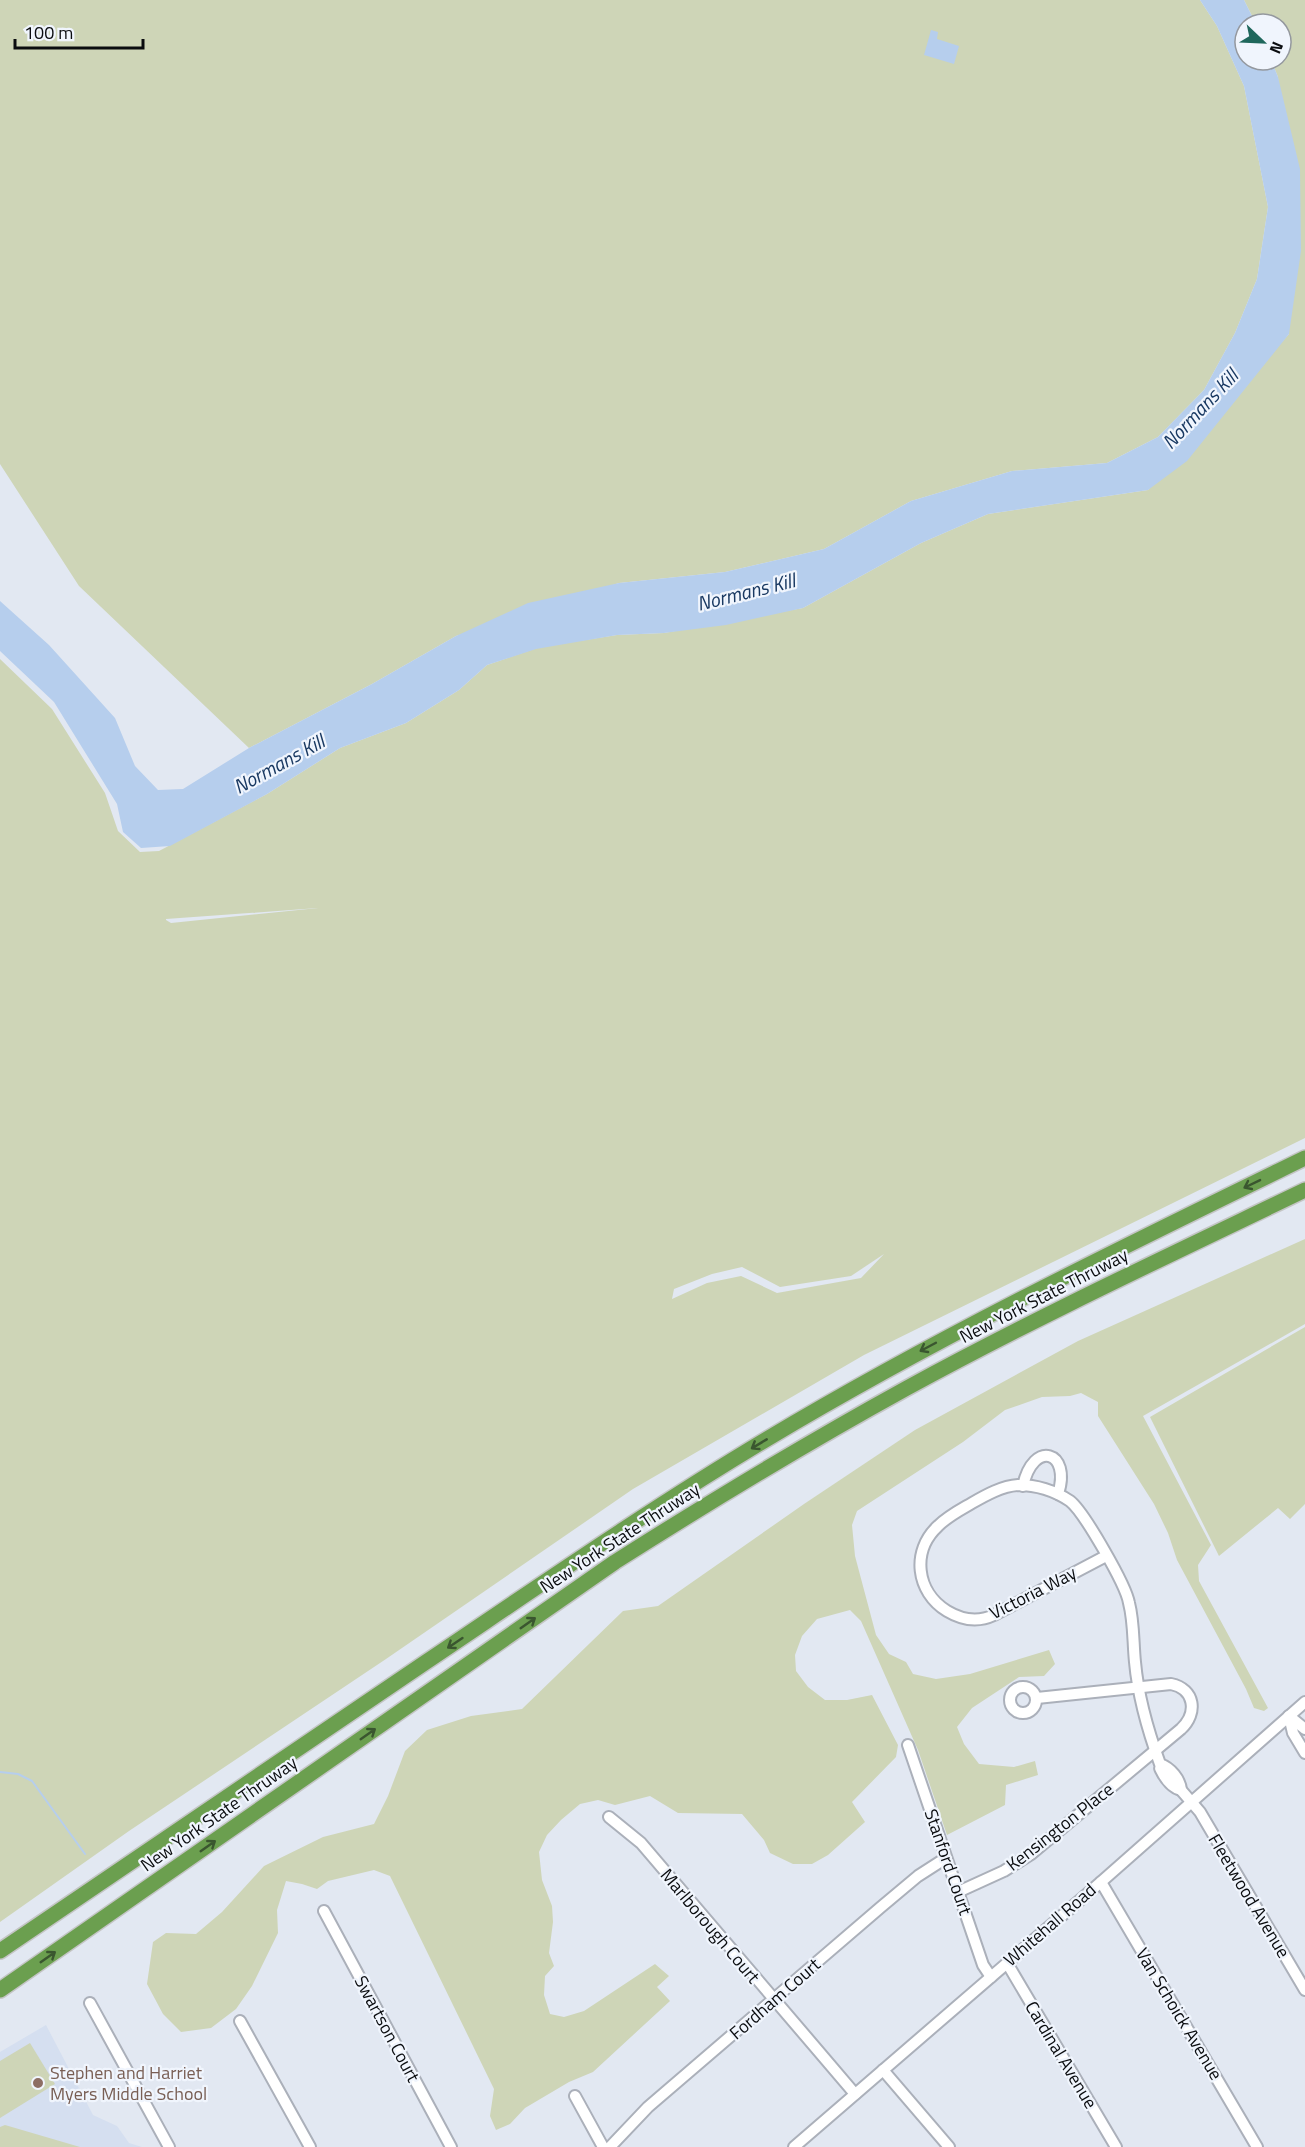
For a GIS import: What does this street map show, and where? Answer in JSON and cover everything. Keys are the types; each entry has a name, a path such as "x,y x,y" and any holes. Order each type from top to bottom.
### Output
{"highway":[{"name":"New York State Thruway","path":"0,1951 603,1543 765,1440 895,1364 982,1318 1305,1158"},
{"name":"New York State Thruway","path":"0,1990 615,1562 696,1510 808,1443 953,1363 1080,1298 1305,1190"}],"street":[{"path":"1023,1486 1032,1462 1047,1456 1058,1463 1062,1472 1058,1494"},
{"name":"Victoria Way","path":"1106,1556 986,1618 966,1620 951,1614 936,1603 924,1587 919,1570 921,1552 931,1533 951,1516 989,1493 1010,1486 1023,1486 1058,1494 1079,1510 1106,1556 1129,1602 1139,1687 1162,1774 1174,1788 1181,1790 1192,1802"},
{"name":"Kensington Place","path":"958,1892 995,1876 1022,1860 1186,1723 1192,1713 1192,1701 1187,1692 1177,1686 1167,1684 1139,1687"},
{"path":"1036,1698 1139,1687"},
{"name":"Whitehall Road","path":"799,2145 1305,1702"},
{"path":"1289,1716 1305,1729"},
{"path":"1289,1716 1293,1733 1305,1753"},
{"name":"Stanford Court","path":"908,1745 983,1965 991,1977"},
{"name":"Fleetwood Avenue","path":"1192,1802 1305,1990"},
{"name":"Marlborough Court","path":"609,1816 641,1843 855,2094"},
{"name":"Fordham Court","path":"609,2147 648,2107 901,1889 946,1858"},
{"name":"Van Schoick Avenue","path":"1101,1882 1257,2147"},
{"name":"Swartson Court","path":"324,1911 451,2147"},
{"name":"Cardinal Avenue","path":"1007,1963 1116,2147"},
{"path":"90,2003 170,2147"},
{"path":"240,2021 310,2147"},
{"path":"883,2070 949,2147"},
{"path":"575,2096 603,2147"}],"shaded area":[{"name":"Stephen and Harriet Myers Middle School","path":"46,2025 93,2115 117,2126 129,2143 142,2147 0,2147 0,2052"}],"green space":[{"path":"0,0 1200,0 1217,26 1233,62 1233,72 1238,72 1244,86 1268,207 1257,279 1235,333 1204,390 1158,437 1107,463 1012,471 911,501 824,549 725,572 619,583 456,636 372,684 249,748 79,586 0,464"},
{"path":"1244,0 1305,0 1305,1138 864,1355 633,1489 386,1659 129,1831 0,1922 0,659 52,709 105,793 118,831 140,852 159,851 267,794 340,748 406,723 459,690 487,665 540,647 617,635 664,633 803,608 921,543 988,514 1148,490 1289,334 1278,77 1276,72 1293,72 1293,12 1250,12","holes":["318,908 171,923 166,919","884,1254 861,1278 777,1293 741,1276 707,1283 672,1299 674,1289 712,1274 742,1267 780,1287 851,1276"]},
{"path":"1305,1239 1305,1324 1143,1416 1211,1545 1198,1565 1199,1581 1268,1708 1264,1711 1254,1708 1177,1560 1168,1533 1154,1504 1098,1416 1098,1402 1081,1393 1070,1396 1042,1397 1005,1410 963,1442 857,1511 852,1525 855,1556 876,1635 889,1654 906,1662 913,1674 936,1679 970,1674 1049,1650 1055,1664 1044,1676 1019,1677 972,1708 957,1727 964,1744 979,1764 1014,1767 1035,1761 1038,1775 1006,1785 1005,1805 947,1835 918,1750 861,1621 850,1610 817,1619 802,1636 795,1655 796,1671 808,1687 825,1700 847,1700 872,1695 898,1745 896,1757 852,1802 865,1822 828,1855 812,1864 793,1864 770,1853 764,1840 742,1814 678,1813 650,1796 615,1805 598,1800 580,1804 561,1820 547,1835 539,1852 542,1880 552,1906 553,1922 549,1953 554,1966 545,1976 544,1995 550,2014 564,2017 584,2011 655,1964 669,1976 657,1987 670,2001 593,2072 569,2082 525,2108 510,2124 496,2130 490,2116 494,2089 390,1876 374,1870 328,1881 317,1889 286,1881 277,1910 278,1933 252,1986 236,2009 211,2028 181,2032 163,2014 147,1984 153,1942 166,1933 196,1934 222,1912 264,1866 323,1837 374,1824 388,1796 405,1751 427,1730 471,1716 522,1709 623,1611 658,1606 915,1430 1078,1341"},
{"path":"1305,1327 1305,1504 1290,1519 1278,1508 1219,1556 1150,1417"},
{"path":"30,2043 55,2084 0,2118 0,2061"},
{"path":"5,2125 80,2147 0,2147 0,2127"}],"water":[{"path":"1200,0 1244,0 1250,12 1233,12 1233,62 1217,26"},
{"path":"931,30 938,32 937,39 959,46 954,64 924,55"},
{"name":"Normans Kill","path":"1238,72 1276,72 1300,169 1301,251 1289,334 1187,461 1148,490 988,514 921,543 803,608 726,625 664,633 617,635 536,649 487,665 459,690 406,723 340,748 267,794 170,846 141,848 123,832 117,804 54,702 0,651 0,601 49,645 115,718 135,766 158,790 183,789 249,748 372,684 456,636 528,603 619,583 725,572 824,549 911,501 1012,471 1107,463 1158,437 1204,390 1235,333 1257,279 1268,207 1244,86"}],"waterway":[{"path":"0,1772 18,1774 32,1781 85,1854"}],"place":[{"name":"Stephen and Harriet Myers Middle School","path":"38,2083"}]}
